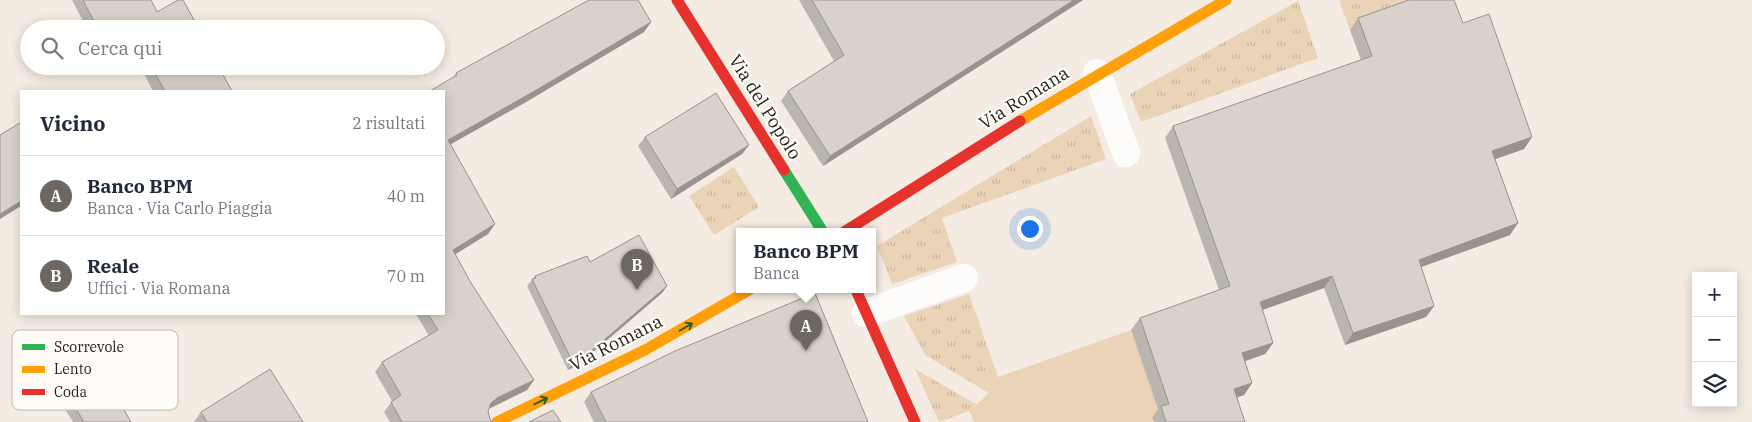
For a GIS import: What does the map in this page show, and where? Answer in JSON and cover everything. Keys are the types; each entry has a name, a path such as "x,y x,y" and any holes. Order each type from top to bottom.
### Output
{"street":[{"name":"Via del Popolo","path":"677,0 820,228"},
{"name":"Via Romana","path":"850,228 918,183 1097,73 1226,0"},
{"path":"1097,73 1126,153"},
{"path":"915,422 861,301 964,278"},
{"name":"Via Romana","path":"497,422 645,350 744,293"}],"green space":[{"path":"1339,0 1434,0 1350,30"},
{"path":"1298,1 1318,58 1141,122 1130,94"},
{"path":"1091,116 1106,159 942,218 957,262 892,284 877,246"},
{"path":"734,167 759,207 714,235 689,196"},
{"path":"969,294 998,377 984,380 989,393 925,355 904,316"},
{"path":"1131,330 1161,416 1153,418 1154,422 974,422 969,411 989,393 983,380 998,377"},
{"path":"915,369 976,404 969,411 939,422"}],"building":[{"path":"83,0 151,0 157,12 178,0 183,0 194,20 93,20"},
{"path":"589,0 638,0 651,22 448,140 495,224 453,250 471,283 534,380 497,398 491,403 488,411 492,422 402,422 391,402 401,395 382,362 438,330 429,315 445,315 445,90 432,90 457,75 456,73"},
{"path":"812,0 1074,0 830,156 788,91 844,55"},
{"path":"1409,0 1454,0 1463,23 1489,14 1532,137 1492,151 1518,223 1419,260 1434,306 1353,333 1332,276 1260,302 1273,343 1242,353 1252,383 1234,389 1245,422 1166,422 1161,406 1169,404 1140,318 1230,286 1173,126 1372,56 1358,18"},
{"path":"156,75 223,75 231,90 164,90"},
{"path":"716,93 749,145 677,189 645,137"},
{"path":"20,123 20,202 0,214 0,135"},
{"path":"639,235 667,286 583,358 573,363 532,279 536,278 535,276 587,256 590,262"},
{"path":"815,293 868,422 606,422 591,392 675,351"},
{"path":"270,369 303,422 207,422 201,412"},
{"path":"77,410 124,410 131,422 84,422"},
{"path":"553,410 561,422 529,422"}],"traffic: fast":[{"path":"784,170 820,228"}],"traffic: slow":[{"path":"1020,121 1226,0"},
{"path":"497,422 645,350 744,293"}],"traffic: jam":[{"path":"677,0 784,170"},
{"path":"850,228 1020,121"},
{"path":"857,293 915,422"}],"place":[{"name":"Reale","path":"637,290"},
{"name":"Banco BPM","path":"806,351"}]}
